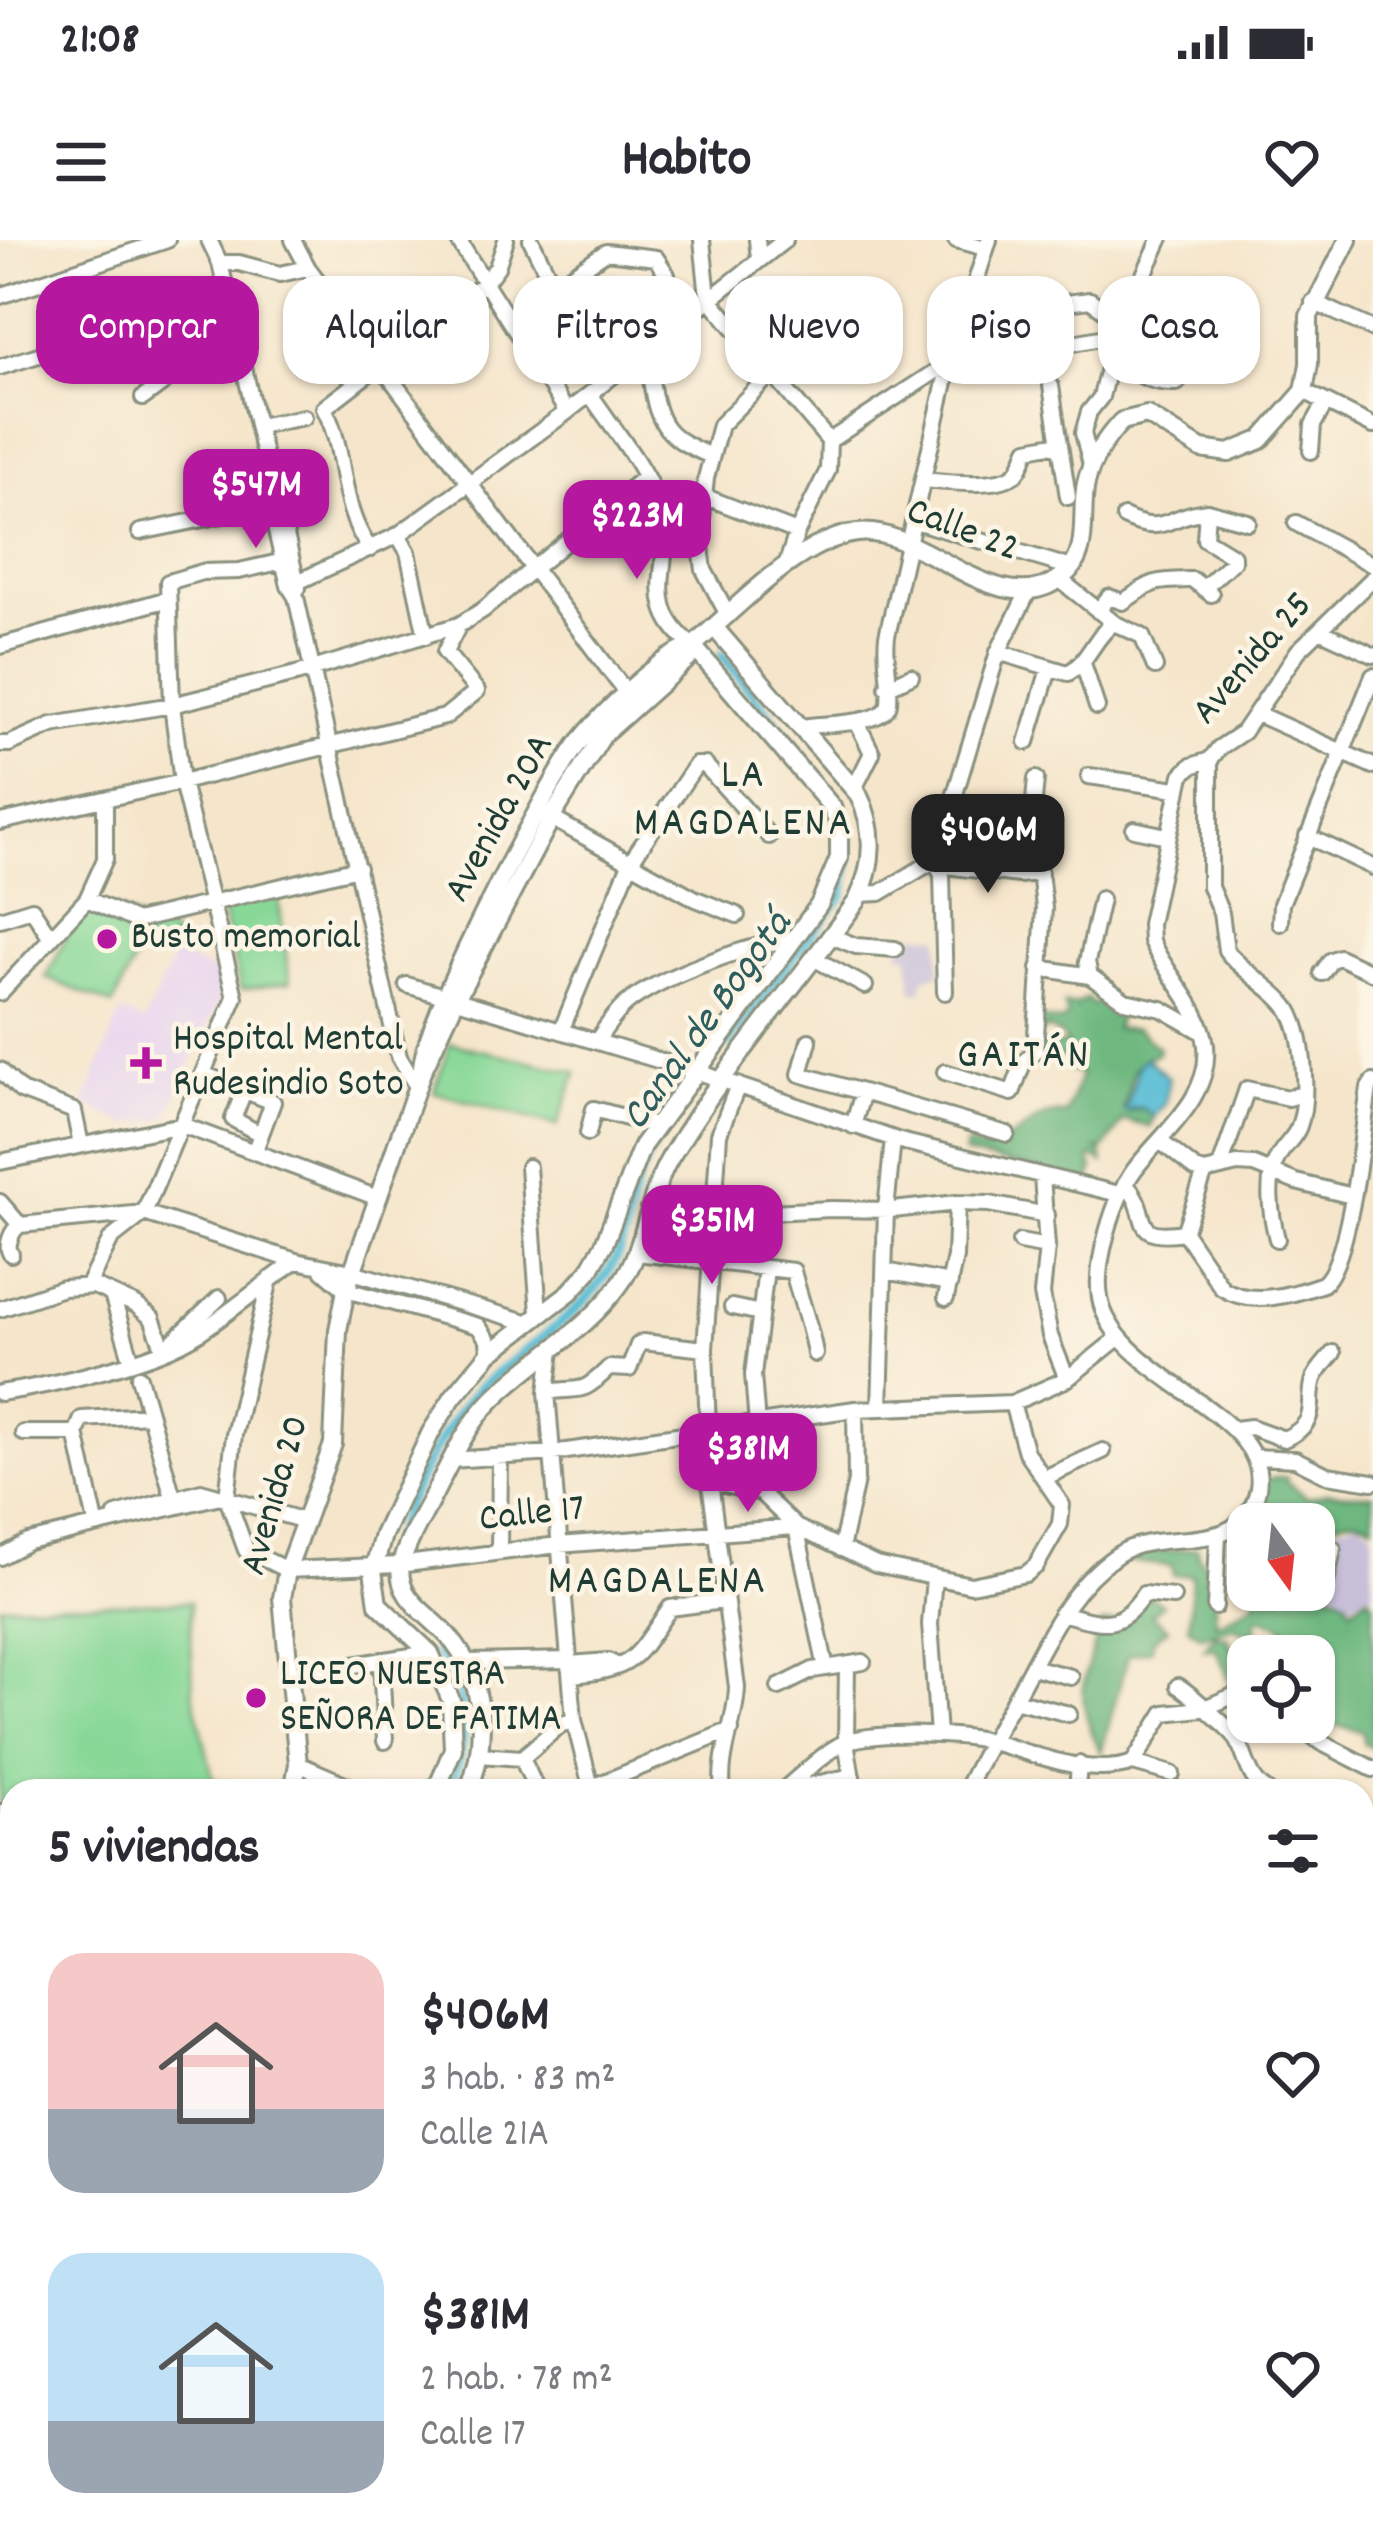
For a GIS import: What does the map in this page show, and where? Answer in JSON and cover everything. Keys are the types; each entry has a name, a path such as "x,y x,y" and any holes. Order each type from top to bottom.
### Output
{"main road":[{"path":"1029,590 1065,573 1082,544 1083,501 1091,465 1116,427 1138,414 1156,419 1201,449 1241,451 1262,440 1304,391 1313,302 1348,240"},
{"name":"Calle 22","path":"693,646 786,566 854,533 871,532 910,546 1006,590 1029,590"},
{"path":"471,1779 479,1755 479,1708 465,1662 448,1635 405,1592 400,1564 451,1460 482,1410 609,1298 637,1253 670,1159 860,894 868,870 871,839 865,809 854,789 721,621"},
{"path":"441,1779 453,1749 448,1688 430,1653 382,1610 374,1592 383,1535 436,1424 489,1354 570,1292 595,1262 636,1157 824,897 837,868 841,842 837,817 825,796 693,646"},
{"name":"Avenida 20A","path":"349,1281 449,997 546,815 632,700 689,658 693,646"},
{"name":"Avenida 20","path":"295,1779 298,1764 282,1625 287,1570 334,1444 338,1330 349,1281"}],"street":[{"path":"0,296 166,240"},
{"path":"209,240 222,276"},
{"path":"293,240 314,276"},
{"path":"458,240 481,276"},
{"path":"489,278 506,240"},
{"path":"531,240 549,276"},
{"path":"702,240 708,297 725,318"},
{"path":"758,240 759,259"},
{"path":"701,303 785,240"},
{"path":"956,240 987,244 977,276"},
{"path":"1143,276 1160,240"},
{"path":"570,276 606,252 656,258 667,276"},
{"path":"220,263 280,274 308,268"},
{"path":"489,289 567,412"},
{"path":"1313,302 1373,329"},
{"path":"0,367 36,356"},
{"path":"829,441 927,377"},
{"path":"143,398 162,384"},
{"path":"248,384 399,1057 420,1080"},
{"path":"355,384 324,408 340,448 349,514 370,549"},
{"path":"395,384 632,700"},
{"path":"295,588 398,536 602,384"},
{"path":"652,384 664,428 676,441 711,455"},
{"path":"721,621 704,570 700,539 704,496 720,425 761,384"},
{"path":"780,384 829,441 828,470 786,566"},
{"path":"802,727 857,722 885,713 889,705 887,636 945,384"},
{"path":"1091,465 1083,434 1105,384"},
{"path":"1051,386 1068,497"},
{"path":"1304,391 1373,426"},
{"path":"590,394 645,476 662,512 662,609 674,631 693,646"},
{"path":"1311,451 1313,425 1326,403"},
{"path":"258,426 304,417"},
{"path":"924,480 1007,479 1018,472 1028,449 1060,448"},
{"path":"0,744 9,745 52,725 172,705 312,669 459,625 645,476"},
{"path":"704,496 797,532"},
{"path":"140,532 274,500"},
{"path":"274,500 284,561 295,588"},
{"path":"1098,611 1109,597 1123,602 1154,581 1193,580 1208,591 1233,556 1205,539 1207,511"},
{"path":"1124,517 1145,528 1207,511 1248,522"},
{"path":"915,521 1065,573 1098,611 1142,636 1155,667"},
{"path":"1296,524 1373,565"},
{"path":"398,536 408,552 426,637"},
{"path":"88,1285 111,1239 144,1213 235,997 182,782 172,705 168,582 202,572 239,571 284,561"},
{"name":"Avenida 25","path":"1176,789 1191,766 1210,760 1257,714 1298,652 1373,578"},
{"path":"945,992 942,875 937,863 998,652 1029,590"},
{"path":"0,646 168,599"},
{"path":"998,652 1068,673 1114,623"},
{"path":"0,822 445,717 475,694 475,686 445,652 459,625"},
{"path":"1321,631 1373,656"},
{"path":"1083,662 1097,707"},
{"path":"1027,742 1049,669"},
{"path":"887,687 911,676"},
{"path":"1280,922 1281,904 1373,676"},
{"path":"1257,714 1373,766"},
{"path":"854,789 872,753 857,722"},
{"path":"1210,760 1210,886 1221,913 1226,950 1291,1010 1301,1046 1303,1094 1298,1131 1277,1157 1272,1172 1277,1240"},
{"path":"561,1030 631,861 696,765 705,765 769,836"},
{"path":"1089,776 1176,789 1150,924 1151,941 1202,1032 1205,1062 1192,1100 1122,1189 1099,1273 1104,1317 1117,1339 1140,1361 1234,1429 1255,1456 1257,1492 1252,1503"},
{"path":"945,1072 1012,1093 1023,1063 1035,1051 1044,908 1030,843 1036,779"},
{"path":"0,993 87,899 105,859 105,799"},
{"path":"546,815 696,899 737,915"},
{"path":"1134,829 1167,836"},
{"path":"1307,836 1373,866"},
{"path":"860,894 880,893 937,863 1019,875 1040,873"},
{"path":"87,899 136,921 358,868"},
{"path":"1090,976 1087,962 1101,899"},
{"path":"0,919 32,909 51,938"},
{"path":"831,936 856,946 895,950"},
{"path":"597,1041 629,1002 717,958 767,942 793,940"},
{"path":"1322,973 1331,959 1340,957 1373,973"},
{"path":"814,959 865,986"},
{"path":"1039,968 1090,976 1125,1001 1162,1009 1202,1032"},
{"path":"407,985 699,1072 897,1140 1042,1176 1122,1189 1138,1200 1149,1234 1184,1232"},
{"path":"809,1041 800,1074 1007,1135"},
{"path":"0,1070 21,1090 74,1111 80,1145"},
{"path":"203,1074 273,1102 255,1150"},
{"path":"721,1779 737,1687 710,1482 705,1349 711,1215 726,1081"},
{"path":"1184,1232 1222,1288 1241,1298 1309,1289 1331,1278 1373,1082"},
{"path":"1184,1232 1247,1089 1288,1098 1303,1094"},
{"path":"244,1091 233,1119 260,1134"},
{"path":"853,1126 863,1092"},
{"path":"588,1133 594,1109 656,1126"},
{"path":"0,1162 182,1125 378,1198"},
{"path":"884,1408 890,1210 897,1140"},
{"path":"1160,1141 1195,1169 1254,1165 1352,1196"},
{"path":"349,1281 376,1279 533,1318 528,1167"},
{"path":"1042,1176 1047,1246 1044,1315 1067,1378"},
{"path":"0,1202 20,1225"},
{"path":"650,1210 711,1215 890,1210 957,1203 1046,1215"},
{"path":"889,1272 948,1290 957,1203"},
{"path":"11,1254 8,1244 20,1225 144,1213 321,1268 371,1297 478,1326 488,1340 489,1354"},
{"path":"1020,1242 1047,1246"},
{"path":"637,1253 793,1271 812,1328 815,1354"},
{"path":"1,1397 135,1369 195,1336 296,1261"},
{"path":"758,1425 753,1375 766,1269"},
{"path":"221,1497 270,1279"},
{"path":"371,1297 376,1279"},
{"path":"0,1309 63,1288 88,1285 136,1305 152,1318 164,1350"},
{"path":"112,1294 173,1497"},
{"path":"164,1350 219,1298"},
{"path":"732,1307 761,1313"},
{"path":"451,1460 554,1454 855,1409 1012,1402 1067,1378 1117,1339"},
{"path":"547,1392 577,1392 612,1367 629,1369 643,1342 705,1349"},
{"path":"552,1350 547,1392 558,1545 574,1720 589,1779"},
{"path":"1234,1429 1251,1427 1284,1439 1298,1433 1313,1410 1314,1379 1333,1352"},
{"path":"1012,1402 1026,1452 1044,1478 1103,1451"},
{"path":"841,1549 856,1481 855,1409"},
{"path":"22,1433 150,1415"},
{"path":"79,1426 101,1522"},
{"path":"1255,1456 1295,1460 1327,1475 1373,1482"},
{"path":"500,1457 500,1551"},
{"name":"Calle 17","path":"221,1497 246,1550 287,1570 796,1527 876,1565 971,1585 1026,1574 1036,1566 1064,1515 1044,1478"},
{"path":"710,1482 760,1493 796,1527 826,1668"},
{"path":"0,1544 28,1542 201,1491 305,1521"},
{"path":"101,1522 120,1522 221,1497"},
{"path":"971,1779 1075,1593 1132,1546 1227,1533"},
{"path":"1215,1607 1218,1536"},
{"path":"0,1557 28,1542"},
{"path":"934,1578 930,1624 938,1735"},
{"path":"1061,1613 1099,1623 1121,1621 1144,1594 1173,1597"},
{"path":"465,1662 608,1672 631,1663 670,1608 723,1601"},
{"path":"289,1675 430,1653"},
{"path":"381,1660 385,1741"},
{"path":"779,1687 813,1670 855,1664 846,1741 852,1779"},
{"path":"1032,1667 1071,1677"},
{"path":"1178,1686 1235,1734 1254,1779"},
{"path":"798,1779 846,1741 938,1735 989,1741 1079,1765 1117,1768 1132,1762 1164,1713 1202,1709 1227,1699"},
{"path":"1014,1700 1069,1714"},
{"path":"479,1755 522,1758 560,1725 574,1720"},
{"path":"616,1779 731,1730"},
{"path":"1322,1743 1373,1769"},
{"path":"522,1758 532,1779"},
{"path":"1132,1762 1172,1774"},
{"path":"298,1764 333,1779"},
{"path":"1077,1779 1079,1765"}],"shaded area":[{"path":"902,934 940,936 940,974 924,978 922,993 912,990 909,956 899,953"},
{"name":"Hospital Mental Rudesindio Soto","path":"174,954 230,978 166,1119 126,1124 84,1104 121,1011 144,1022"},
{"path":"1359,1521 1373,1531 1373,1596 1369,1593 1352,1603 1335,1591 1335,1527"}],"green space":[{"path":"277,890 290,982 241,990 220,902"},
{"path":"86,896 175,935 168,949 143,941 113,1005 46,978"},
{"path":"1087,998 1093,1005 1101,1000 1120,1012 1115,1029 1137,1029 1159,1048 1135,1068 1123,1109 1142,1108 1154,1117 1150,1127 1123,1120 1105,1148 1095,1150 1102,1152 1103,1163 1090,1159 1090,1181 964,1154 966,1145 983,1149 1011,1138 1042,1117 1066,1114 1081,1074 1068,1070 1069,1059 1053,1055 1049,1062 1035,1054 1041,1044 1067,1045 1062,1036 1047,1028 1041,1033 1026,1022 1029,1017 1061,1022 1067,1016 1064,1004 1076,1005"},
{"path":"450,1043 577,1072 557,1126 434,1092"},
{"path":"1286,1477 1308,1498 1327,1493 1373,1495 1373,1525 1358,1519 1335,1523 1335,1503 1257,1503 1258,1487 1266,1479"},
{"path":"1198,1548 1198,1556 1213,1571 1216,1624 1240,1611 1335,1611 1335,1594 1351,1608 1368,1596 1373,1602 1373,1748 1363,1743 1363,1732 1335,1725 1335,1635 1281,1635 1284,1626 1257,1617 1256,1631 1242,1632 1235,1627 1201,1636 1189,1627 1192,1575 1173,1575 1172,1566 1124,1561 1114,1570 1110,1567 1123,1555"},
{"path":"1147,1595 1163,1604 1151,1614 1168,1628 1153,1640 1152,1649 1128,1655 1101,1753 1084,1702 1089,1660 1102,1624 1128,1621"},
{"path":"190,1602 193,1693 213,1779 0,1779 0,1605"},
{"path":"1215,1635 1227,1638 1227,1674 1216,1649 1204,1649"}],"water":[{"path":"1146,1058 1169,1078 1165,1104 1154,1117 1142,1108 1123,1110 1139,1063"}],"waterway":[{"name":"Canal de Bogotá","path":"722,655 834,796 848,857 842,895 727,1044"},
{"name":"Canal de Bogotá","path":"392,1610 386,1588 389,1560 411,1494 428,1461 480,1388 566,1319 609,1270 644,1164 684,1102"},
{"name":"Canal de Bogotá","path":"436,1652 461,1703 463,1737 452,1779"}],"place":[{"name":"Busto memorial","path":"107,939"},
{"name":"Hospital Mental Rudesindio Soto","path":"146,1063"},
{"name":"LICEO NUESTRA SEÑORA DE FATIMA","path":"256,1698"}],"district":[{"name":"LA MAGDALENA","path":"744,802"},
{"name":"GAITÁN","path":"1024,1058"},
{"name":"MAGDALENA","path":"658,1584"}]}
